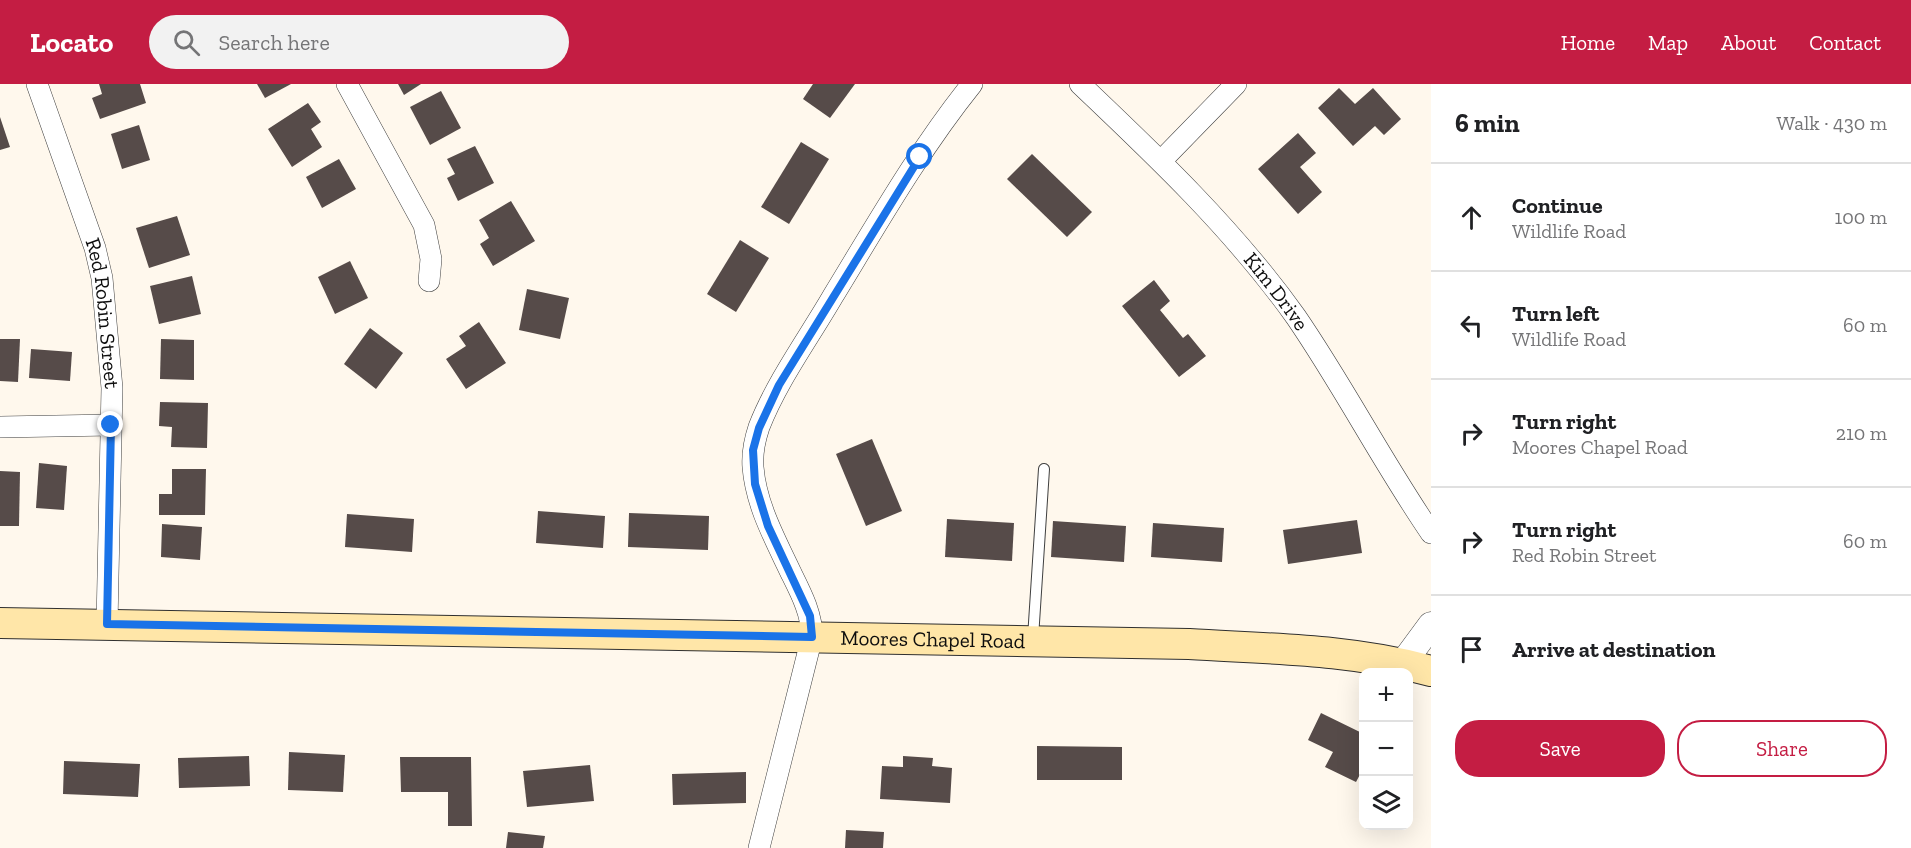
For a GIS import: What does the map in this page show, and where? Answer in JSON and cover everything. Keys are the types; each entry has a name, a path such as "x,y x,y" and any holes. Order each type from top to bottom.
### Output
{"main road":[{"name":"Moores Chapel Road","path":"0,623 1189,644 1332,653 1417,667"}],"street":[{"name":"Red Robin Street","path":"36,84 88,228 102,278 110,344 111,425 107,624"},
{"path":"347,84 424,225 431,259 429,281"},
{"path":"759,848 812,637 810,616 768,526 755,484 753,450 759,428 779,385 858,255 920,157 972,84"},
{"name":"Kim Drive","path":"1080,84 1217,218 1296,318 1343,389 1431,533"},
{"path":"1161,161 1236,84"},
{"path":"0,427 111,425"},
{"path":"1417,667 1431,625"}],"lane":[{"path":"1033,641 1044,469"}],"building":[{"path":"99,84 140,84 146,103 100,119 92,98 102,94"},
{"path":"257,84 291,84 265,98"},
{"path":"398,84 421,84 404,95"},
{"path":"813,84 855,84 830,118 803,99"},
{"path":"1339,88 1355,104 1373,88 1401,119 1384,135 1375,126 1353,146 1318,108"},
{"path":"441,91 461,128 430,145 410,107"},
{"path":"308,103 321,122 311,129 322,147 292,167 268,129"},
{"path":"0,117 10,147 0,150"},
{"path":"139,125 150,160 122,169 111,134"},
{"path":"1298,133 1316,153 1300,167 1322,192 1298,214 1258,169"},
{"path":"801,142 829,159 789,224 761,207"},
{"path":"475,146 494,183 458,201 447,178 455,174 447,159"},
{"path":"1032,154 1092,212 1067,237 1007,179"},
{"path":"339,159 356,189 322,208 306,177"},
{"path":"511,201 535,241 493,266 480,244 489,238 479,220"},
{"path":"177,216 190,255 149,268 136,228"},
{"path":"740,240 769,258 736,312 707,294"},
{"path":"350,261 368,298 335,314 318,277"},
{"path":"192,276 201,314 159,324 150,286"},
{"path":"1154,280 1170,301 1160,310 1183,338 1188,334 1206,356 1179,377 1122,306"},
{"path":"527,289 569,298 560,339 519,330"},
{"path":"479,322 506,363 466,389 446,359 466,346 459,336"},
{"path":"370,328 403,353 376,389 344,364"},
{"path":"0,339 20,339 18,382 0,381"},
{"path":"161,339 194,340 194,380 160,379"},
{"path":"31,349 72,352 70,381 29,378"},
{"path":"160,402 208,403 207,448 171,447 172,427 159,426"},
{"path":"872,439 902,511 866,526 836,454"},
{"path":"39,463 67,466 64,510 36,508"},
{"path":"172,469 206,469 205,515 159,515 159,494 172,494"},
{"path":"0,471 20,472 19,526 0,526"},
{"path":"538,511 605,516 603,548 536,543"},
{"path":"629,513 709,516 708,550 628,547"},
{"path":"347,514 414,519 412,552 345,547"},
{"path":"947,519 1014,523 1012,561 945,557"},
{"path":"1357,520 1362,553 1288,564 1283,530"},
{"path":"1053,521 1126,526 1124,562 1051,557"},
{"path":"1153,523 1224,528 1222,562 1151,557"},
{"path":"162,524 202,527 200,560 161,557"},
{"path":"1321,713 1359,732 1359,776 1356,782 1325,767 1333,752 1308,740"},
{"path":"1037,746 1122,747 1122,780 1037,780"},
{"path":"289,752 345,755 343,792 288,790"},
{"path":"249,756 250,786 179,788 178,758"},
{"path":"903,756 933,758 932,766 952,768 950,803 880,799 882,766 903,767"},
{"path":"400,757 471,757 472,826 448,826 448,792 401,792"},
{"path":"64,761 140,764 138,797 63,794"},
{"path":"590,765 594,801 527,807 523,771"},
{"path":"746,772 746,803 673,805 672,774"},
{"path":"846,830 884,832 883,848 845,848"},
{"path":"508,832 545,836 543,848 506,848"}],"route":[{"path":"111,425 108,471 107,624 812,637 810,616 768,526 755,484 753,450 759,428 779,385 920,157"}]}
